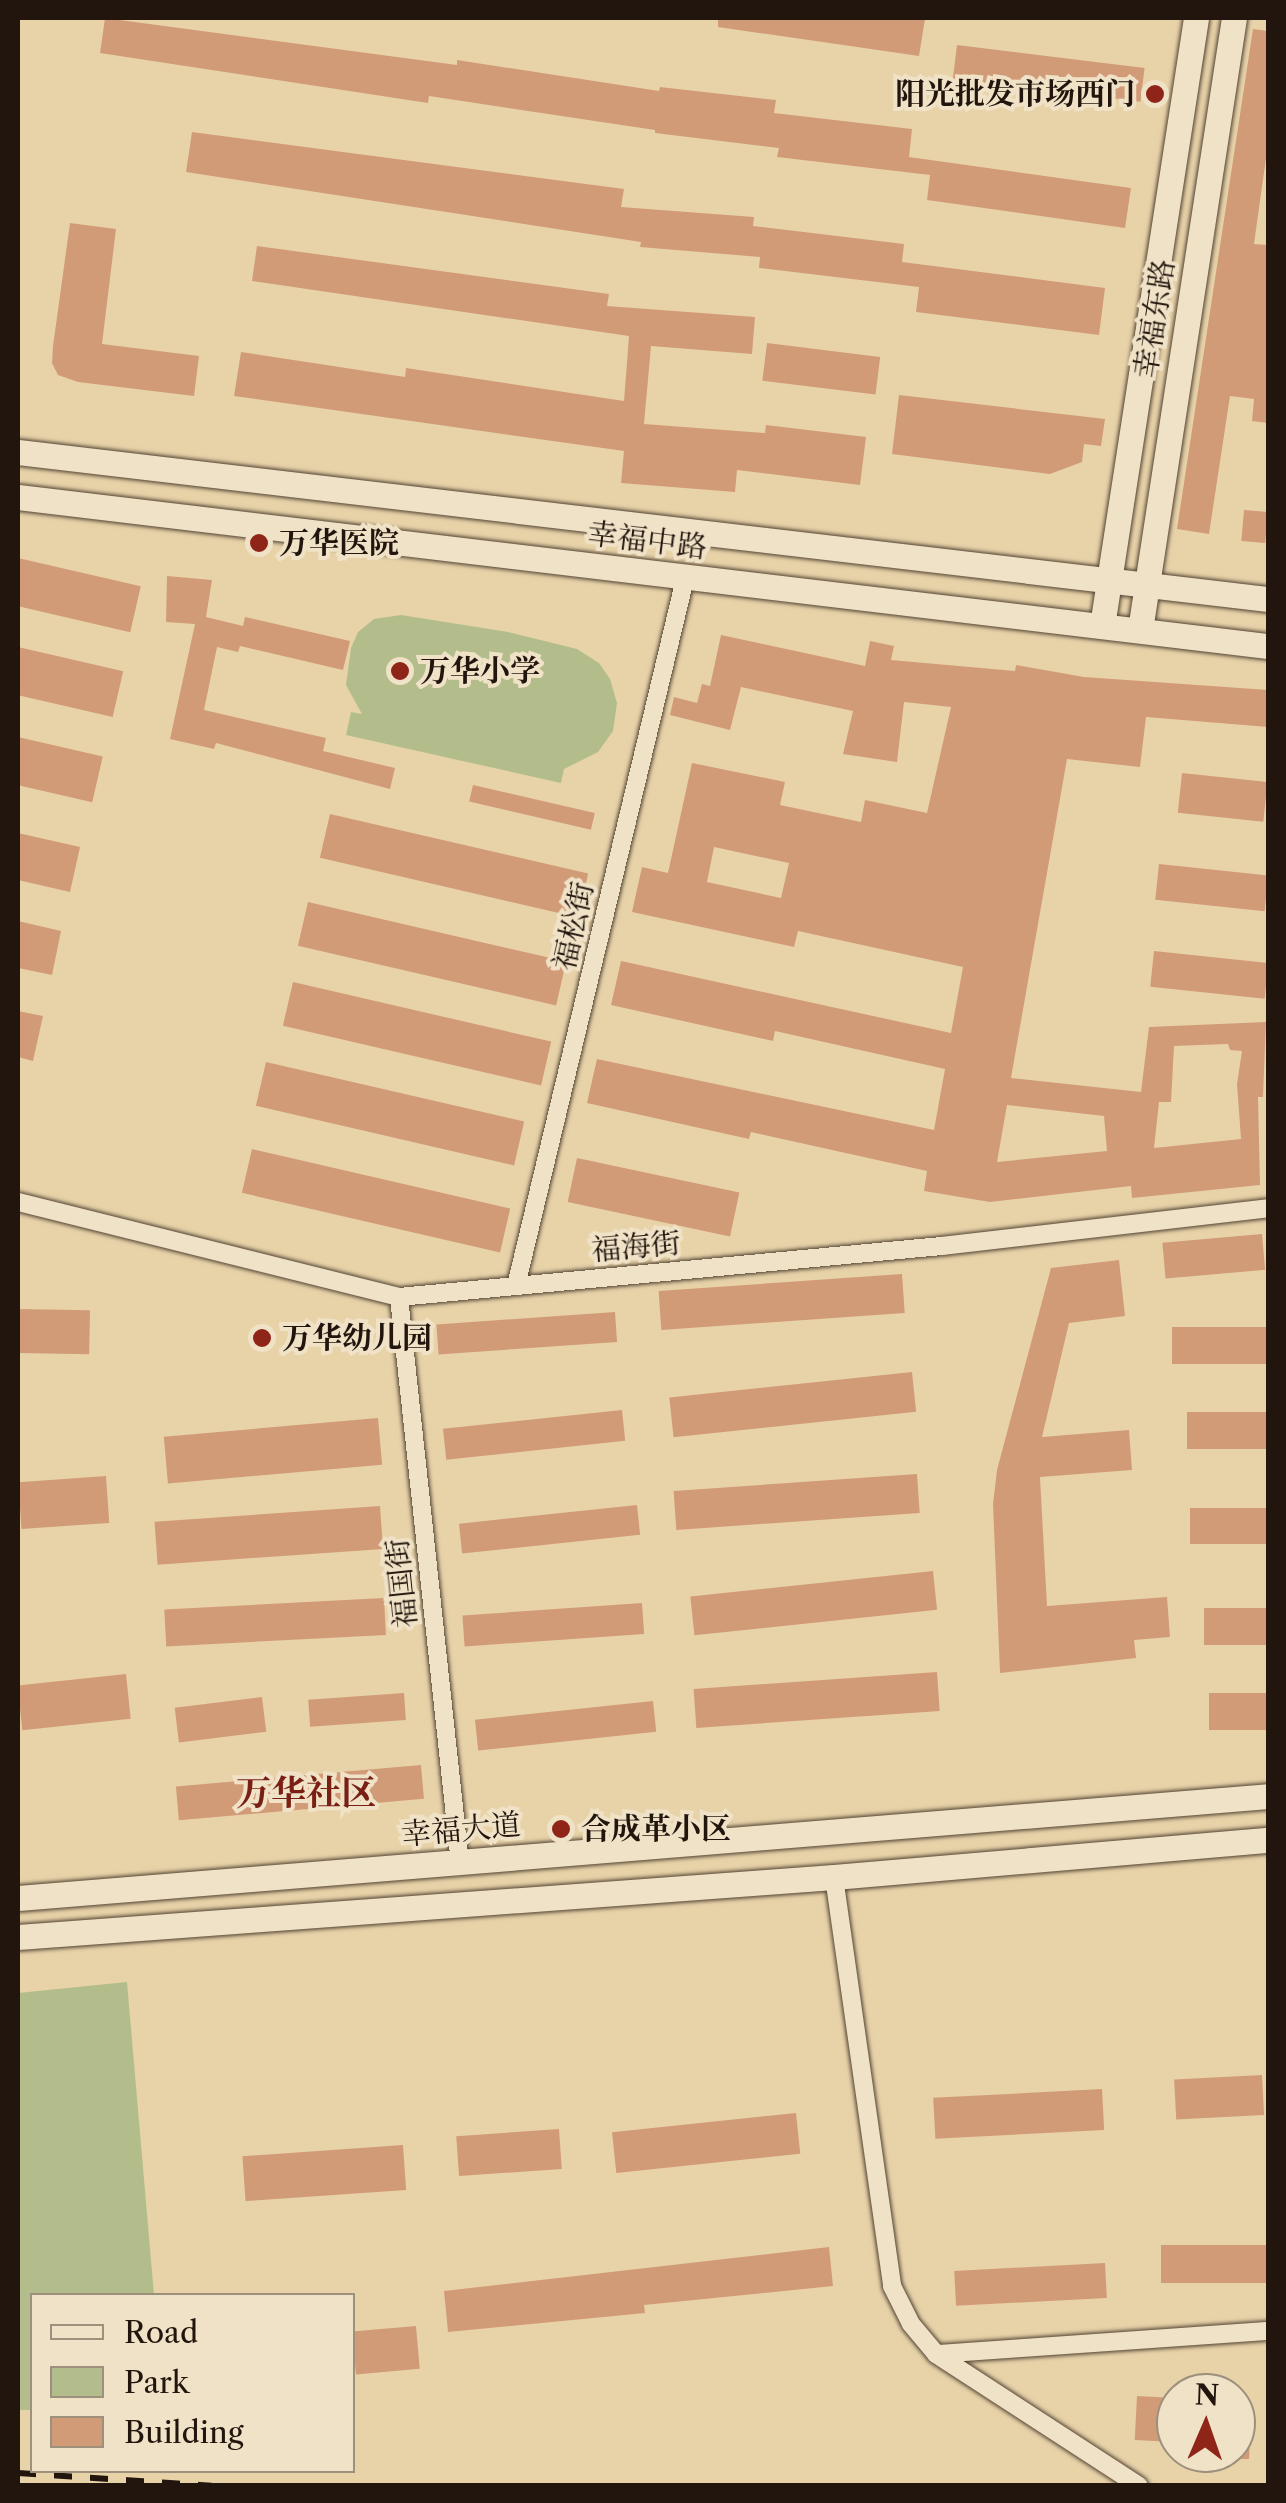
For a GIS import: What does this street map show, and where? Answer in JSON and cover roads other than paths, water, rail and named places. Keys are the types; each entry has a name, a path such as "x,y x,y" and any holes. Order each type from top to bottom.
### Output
{"street":[{"name":"幸福东路","path":"1102,626 1196,18"},
{"name":"幸福东路","path":"1140,630 1234,18"},
{"name":"幸福中路","path":"18,452 1268,599"},
{"name":"幸福中路","path":"18,497 1268,646"},
{"name":"福松街","path":"516,1286 685,579"},
{"name":"福海街","path":"18,1202 399,1297 942,1246 1268,1208"},
{"name":"福国街","path":"399,1297 460,1863"},
{"name":"幸福大道","path":"18,1898 1268,1796"},
{"path":"18,1937 834,1878 1268,1840"},
{"path":"834,1878 892,2286 911,2324 936,2354 1139,2486"},
{"path":"936,2354 1268,2331"}],"railway":[{"path":"18,2473 212,2486"}],"place":[{"name":"阳光批发市场西门","path":"1155,94"},
{"name":"万华医院","path":"259,543"},
{"name":"万华小学","path":"400,671"},
{"name":"万华幼儿园","path":"262,1338"},
{"name":"合成革小区","path":"561,1829"}],"district":[{"name":"万华社区","path":"306,1793"}]}
